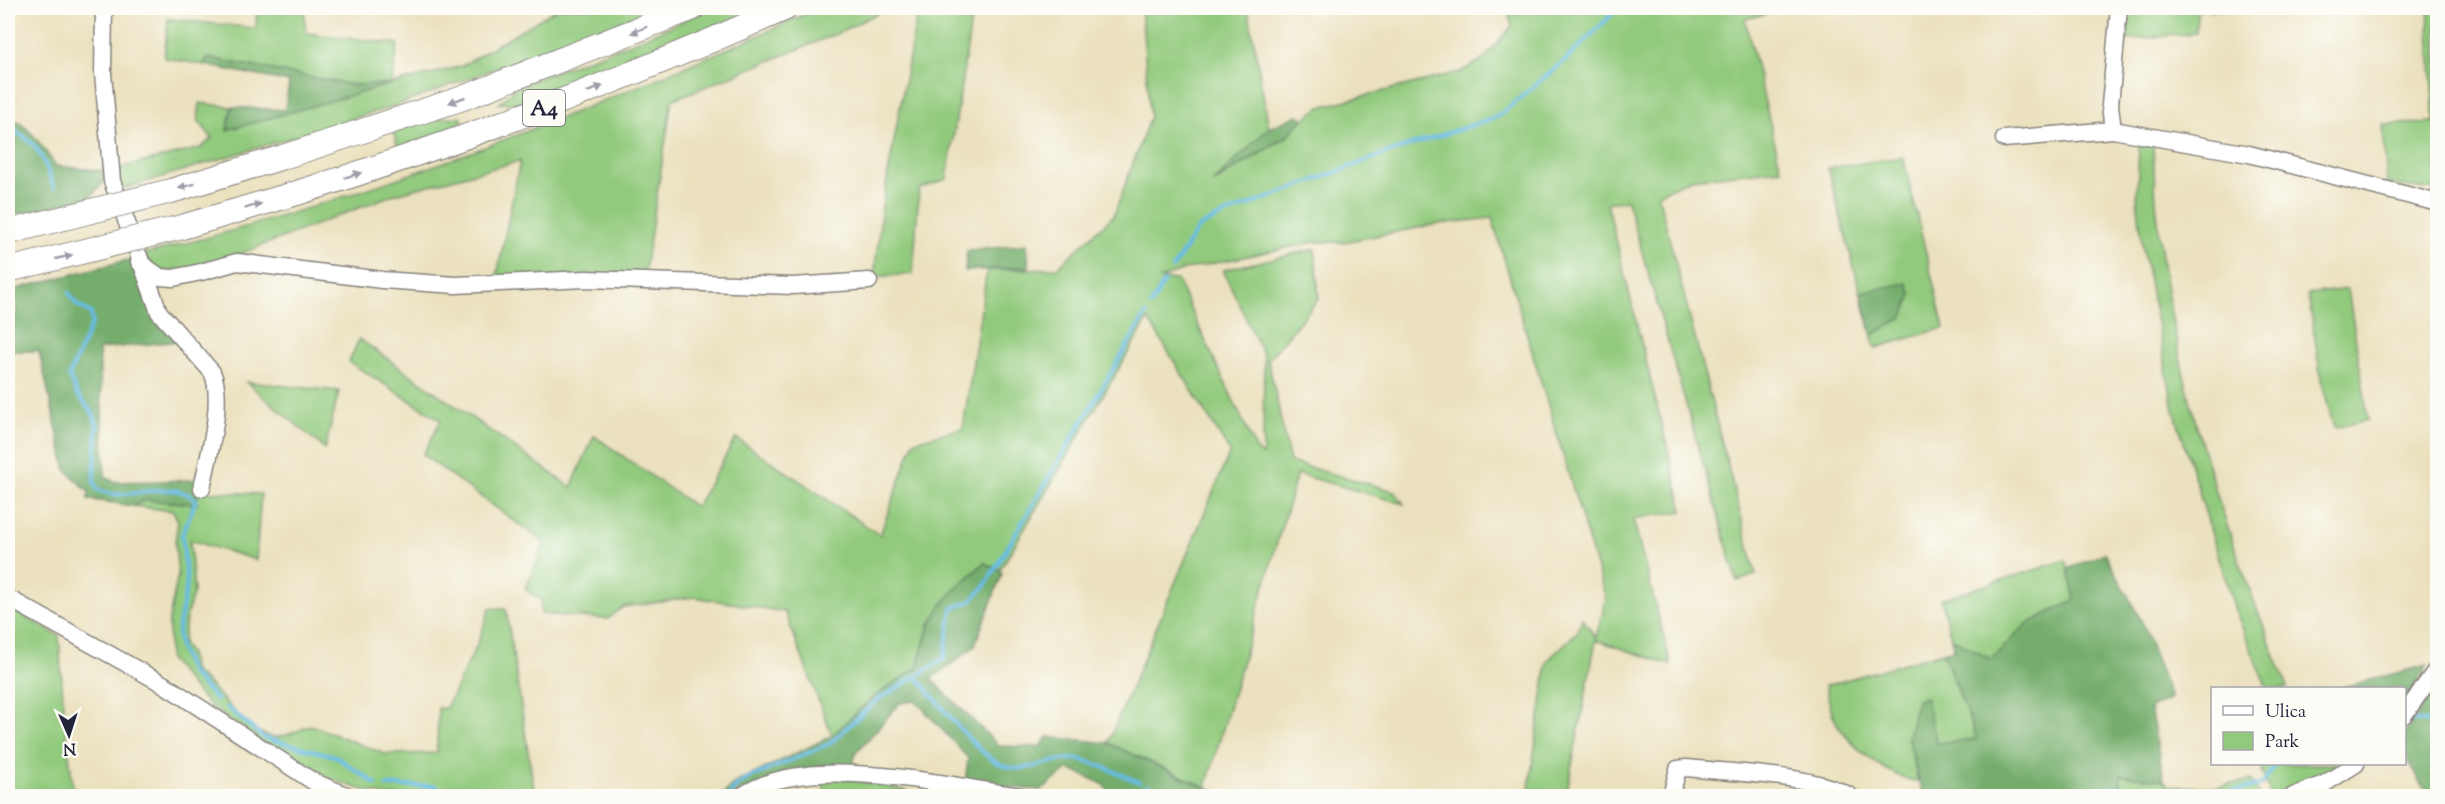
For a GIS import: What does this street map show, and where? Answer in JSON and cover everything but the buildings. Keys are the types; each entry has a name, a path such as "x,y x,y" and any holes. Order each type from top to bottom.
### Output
{"highway":[{"name":"A4","path":"8,232 160,194 283,158 463,98 693,8"},
{"name":"A4","path":"8,270 182,226 297,193 462,139 570,99 786,8"}],"street":[{"path":"104,8 103,73 111,181 159,312 212,372 217,383 213,433 202,489"},
{"path":"2113,130 2110,105 2119,8"},
{"path":"2004,139 2113,130 2248,154 2438,203"},
{"path":"139,262 152,274 173,278 237,262 382,280 456,285 586,279 782,286 869,281"},
{"path":"8,598 165,685 298,772 348,796"},
{"path":"2410,709 2438,667"},
{"path":"2294,796 2324,784 2354,765"},
{"path":"1671,796 1678,769 1686,768 1804,782 1841,791 1850,796"},
{"path":"742,796 755,787 795,775 862,774 1021,796"}],"green space":[{"path":"257,8 304,8 306,33 398,44 392,84 462,66 558,8 656,8 398,105 119,190 115,169 201,148 212,138 198,120 200,103 232,107 227,130 388,84 353,85 208,58 204,65 164,58 168,19 256,28"},
{"path":"712,8 762,8 529,105 499,103 520,85 636,41"},
{"path":"818,8 888,8 836,34 672,100 644,276 496,280 520,161 392,195 199,270 155,271 144,254 266,221 446,162 622,93"},
{"path":"918,8 973,8 947,179 919,189 913,274 874,277 882,207"},
{"path":"1141,8 1248,8 1269,128 1216,181 1287,137 1303,119 1320,107 1460,72 1484,59 1512,26 1507,8 1788,8 1745,19 1781,169 1691,179 1658,194 1756,575 1737,581 1627,200 1607,203 1683,511 1633,519 1671,665 1596,640 1566,796 1528,796 1547,661 1578,631 1582,618 1596,638 1606,599 1492,218 1438,224 1344,242 1314,242 1187,269 1159,279 1177,280 1257,451 1263,455 1264,357 1223,270 1315,249 1319,298 1268,360 1290,462 1394,491 1404,504 1297,474 1206,787 1108,743 1230,452 1148,319 1000,570 984,563 929,624 917,668 872,698 832,736 785,612 694,597 623,607 608,619 541,614 541,600 525,589 545,543 423,455 441,420 349,362 359,339 571,487 594,436 696,507 736,438 880,535 914,441 963,428 987,270 1057,268 1114,215 1150,117"},
{"path":"2128,8 2245,8 2245,10 2197,10 2196,33 2125,40"},
{"path":"2428,8 2437,8 2437,190 2387,184 2383,125 2434,122"},
{"path":"207,58 353,85 392,84 227,130 232,107 285,110 289,82 204,65"},
{"path":"1298,115 1303,119 1287,136 1212,183 1269,128"},
{"path":"8,117 29,130 56,166 105,171 104,182 89,198 8,216"},
{"path":"461,117 463,121 450,129 398,148 393,132 434,118"},
{"path":"2153,144 2157,214 2166,284 2179,353 2196,422 2238,557 2288,687 2267,687 2235,610 2174,410 2143,251 2137,198 2139,146"},
{"path":"1903,157 1944,328 1875,348 1828,168"},
{"path":"1027,244 1029,267 965,271 967,251"},
{"path":"132,259 146,301 159,326 180,341 99,349 105,477 116,482 198,480 197,504 145,500 133,506 88,499 89,492 66,470 39,351 11,351 17,302 8,303 8,291"},
{"path":"1907,283 1912,295 1902,318 1872,335 1861,292"},
{"path":"2348,289 2368,420 2334,428 2321,379 2308,294"},
{"path":"246,382 339,391 325,449"},
{"path":"198,491 261,494 256,560 190,540 194,591 186,618 183,643 190,654 194,672 244,720 265,735 276,737 311,725 385,754 437,753 438,708 446,708 477,645 490,608 506,609 535,796 388,796 364,790 317,773 273,750 212,707 169,659 169,619 178,575 175,543 178,521 173,511 133,506 145,500 197,504"},
{"path":"2105,553 2143,624 2171,698 2150,708 2164,780 2121,775 2120,796 1923,796 1908,738 1917,700 1925,697 1937,743 1977,739 1943,652 1954,649 1951,638 1991,659 2027,624 2075,600 2068,569"},
{"path":"2066,560 2075,600 2027,624 1991,660 1951,638 1941,599"},
{"path":"984,563 1000,570 1002,574 974,647 931,679 999,746 1040,747 1048,737 1108,743 1206,788 1204,796 1113,796 1103,784 1069,769 1041,790 965,784 968,758 916,701 900,703 855,754 853,770 740,790 733,796 722,796 733,784 832,736 872,698 917,668 928,632 940,608 947,598"},
{"path":"8,607 59,636 64,713 74,796 8,796"},
{"path":"1943,652 1977,739 1936,743 1925,698 1908,738 1918,782 1883,767 1851,742 1834,718 1825,686"},
{"path":"2428,665 2406,699 2406,687 2343,687"},
{"path":"2437,686 2437,796 2428,796 2406,756 2406,731"},
{"path":"2264,765 2339,765 2314,780 2271,796 2262,772"},
{"path":"2121,775 2164,780 2169,786 2217,787 2251,780 2259,796 2120,796"},
{"path":"822,777 854,780 908,791 909,796 825,796"},
{"path":"1206,787 1228,796 1204,796"}],"waterway":[{"path":"1173,268 1198,228 1220,216 1387,153 1497,117 1568,58 1618,8"},
{"path":"8,129 33,144 43,160 54,188"},
{"path":"1151,305 1164,282"},
{"path":"69,293 77,305 91,313 92,323 69,376 77,394 94,415 97,427 94,482 97,489 121,494 174,490 185,493 196,500 182,535 187,583 178,631 180,648 191,673 217,700"},
{"path":"916,676 944,659 952,608 970,602 984,587 1146,314"},
{"path":"729,796 736,786 749,778 829,744 876,701 916,676 969,738 1002,765 1021,768 1074,759 1098,765 1139,782"},
{"path":"227,707 264,738 335,756 376,784"},
{"path":"2407,716 2411,720 2438,723"},
{"path":"2192,796 2222,794 2263,784 2274,765"},
{"path":"1147,785 1171,796"},
{"path":"386,786 436,786 443,796"},
{"path":"2071,796 2116,787 2166,796"}]}
